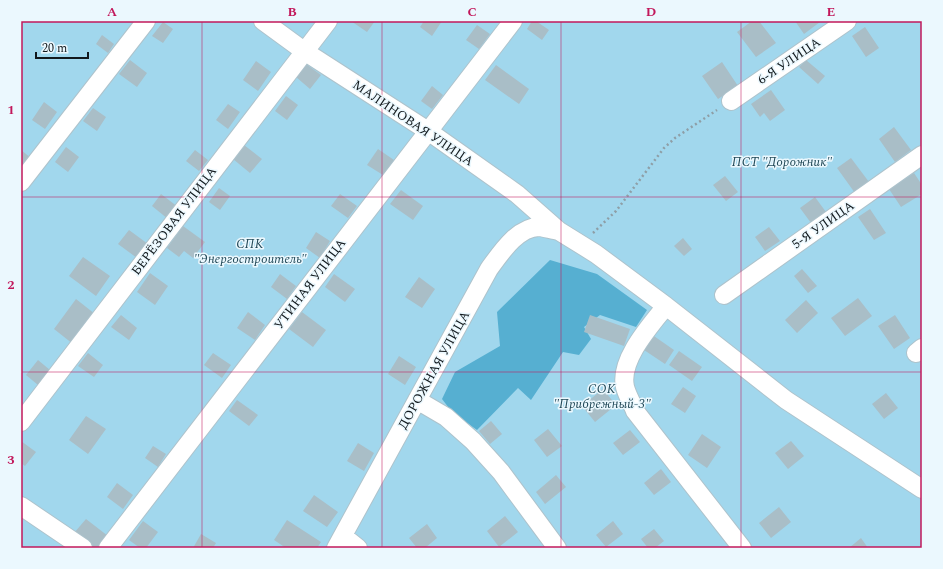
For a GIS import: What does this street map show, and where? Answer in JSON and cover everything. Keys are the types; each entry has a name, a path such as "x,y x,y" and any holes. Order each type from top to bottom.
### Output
{"street":[{"path":"21,182 146,21"},
{"name":"МАЛИНОВАЯ УЛИЦА","path":"263,21 304,51 428,131 517,194 559,231"},
{"name":"БЕРЁЗОВАЯ УЛИЦА","path":"21,422 328,21"},
{"name":"УТИНАЯ УЛИЦА","path":"108,548 513,21"},
{"name":"6-Я УЛИЦА","path":"731,101 847,21"},
{"name":"5-Я УЛИЦА","path":"724,295 922,155"},
{"name":"ДОРОЖНАЯ УЛИЦА","path":"339,542 489,269 513,239 526,231 539,227 559,231"},
{"path":"559,231 596,254 666,306 786,400 922,490"},
{"path":"666,306 643,335 625,367 625,387 635,411 742,548"},
{"path":"417,400 446,417 473,441 501,472 557,548"},
{"path":"21,506 83,548"},
{"path":"339,542 358,548"}],"path":[{"path":"582,245 616,211 664,148 675,138 731,101"}],"green space":[{"path":"21,21 922,21 922,548 21,548"}],"shaded area":[{"path":"550,260 597,274 647,310 636,327 600,315 584,327 591,339 579,355 563,352 531,400 518,388 477,430 452,412 442,399 455,372 500,346 497,312"}],"building":[{"path":"351,21 375,21 367,32"},
{"path":"424,21 442,21 432,36 420,27"},
{"path":"532,21 536,21 549,30 542,40 527,29"},
{"path":"752,21 759,21 776,43 756,57 737,32"},
{"path":"795,21 819,21 820,22 804,34"},
{"path":"163,22 173,29 163,43 152,36"},
{"path":"477,25 490,34 479,49 466,40"},
{"path":"865,27 879,48 866,57 852,36"},
{"path":"102,35 114,44 108,53 96,44"},
{"path":"130,60 147,73 137,87 119,74"},
{"path":"806,60 825,76 818,84 799,67"},
{"path":"256,61 271,72 258,91 243,80"},
{"path":"722,62 738,86 718,99 702,76"},
{"path":"306,64 321,75 310,89 296,77"},
{"path":"496,65 529,89 519,104 485,80"},
{"path":"432,86 443,95 432,109 421,101"},
{"path":"771,90 785,110 770,121 764,113 760,117 751,104"},
{"path":"286,96 298,105 287,120 275,111"},
{"path":"44,102 57,112 45,129 32,120"},
{"path":"228,104 240,112 228,129 216,120"},
{"path":"93,108 106,117 97,131 83,121"},
{"path":"894,127 911,150 895,162 879,139"},
{"path":"244,145 262,159 250,173 233,159"},
{"path":"66,147 79,157 68,172 55,162"},
{"path":"378,149 394,160 383,175 367,165"},
{"path":"21,150 31,158 22,168 21,167"},
{"path":"195,150 208,160 199,171 186,161"},
{"path":"851,158 869,182 855,193 837,168"},
{"path":"914,173 922,185 922,194 901,207 889,189"},
{"path":"725,176 738,192 726,201 713,185"},
{"path":"219,188 230,196 220,210 209,202"},
{"path":"401,190 423,206 413,220 390,204"},
{"path":"161,194 178,207 168,219 152,206"},
{"path":"340,194 357,206 348,218 331,206"},
{"path":"815,197 826,212 811,223 800,208"},
{"path":"870,209 886,233 874,240 858,217"},
{"path":"183,226 205,242 193,258 184,251 179,257 167,248"},
{"path":"769,227 780,241 765,251 755,237"},
{"path":"129,230 148,244 137,258 118,244"},
{"path":"316,232 330,241 320,258 306,248"},
{"path":"683,238 692,249 684,256 674,246"},
{"path":"83,257 110,276 96,296 69,276"},
{"path":"802,269 817,286 808,293 794,276"},
{"path":"150,273 168,286 155,305 137,292"},
{"path":"280,274 296,286 287,299 271,287"},
{"path":"334,274 355,289 345,302 325,287"},
{"path":"419,277 435,289 422,308 405,297"},
{"path":"858,298 872,316 845,336 831,318"},
{"path":"76,299 95,314 73,344 54,329"},
{"path":"806,300 818,313 797,333 785,320"},
{"path":"248,312 265,325 255,340 237,328"},
{"path":"302,312 326,330 313,347 289,329"},
{"path":"121,315 137,328 129,340 111,327"},
{"path":"590,315 630,329 624,346 584,332"},
{"path":"895,315 910,338 894,349 878,326"},
{"path":"651,334 674,350 665,364 641,348"},
{"path":"679,351 702,367 692,381 669,365"},
{"path":"88,353 103,365 94,377 78,366"},
{"path":"213,353 231,365 222,378 204,365"},
{"path":"399,356 416,367 405,385 388,374"},
{"path":"38,360 50,370 38,385 26,375"},
{"path":"683,387 696,396 685,413 671,404"},
{"path":"603,389 616,405 595,422 582,406"},
{"path":"886,393 898,408 884,419 872,404"},
{"path":"237,400 258,415 249,426 229,411"},
{"path":"86,416 106,429 88,454 69,440"},
{"path":"491,421 502,434 490,444 479,431"},
{"path":"548,429 562,446 547,457 534,440"},
{"path":"630,430 640,442 623,455 613,443"},
{"path":"702,434 721,447 707,468 688,455"},
{"path":"21,441 36,452 25,466 21,463"},
{"path":"791,441 804,456 788,469 775,453"},
{"path":"358,443 374,453 364,471 347,461"},
{"path":"153,446 166,454 158,467 145,458"},
{"path":"661,469 671,482 654,495 644,483"},
{"path":"556,475 566,487 545,504 536,492"},
{"path":"117,483 133,495 123,509 107,497"},
{"path":"314,495 338,512 327,527 303,511"},
{"path":"779,507 791,522 771,538 759,523"},
{"path":"505,516 518,532 499,547 487,531"},
{"path":"86,519 108,536 98,548 93,548 74,533"},
{"path":"287,520 321,542 317,548 286,548 274,540"},
{"path":"143,521 158,532 146,548 140,548 129,540"},
{"path":"613,521 623,534 606,547 596,535"},
{"path":"427,524 437,538 425,548 417,548 409,538"},
{"path":"654,529 664,541 655,548 648,548 641,539"},
{"path":"201,534 216,543 213,548 193,548"},
{"path":"861,538 868,548 849,548"}],"park label":[{"name":"ПСТ \"Дорожник\"","path":"782,162"},
{"name":"СПК \"Энергостроитель\"","path":"250,252"},
{"name":"СОК \"Прибрежный-3\"","path":"602,396"}]}
